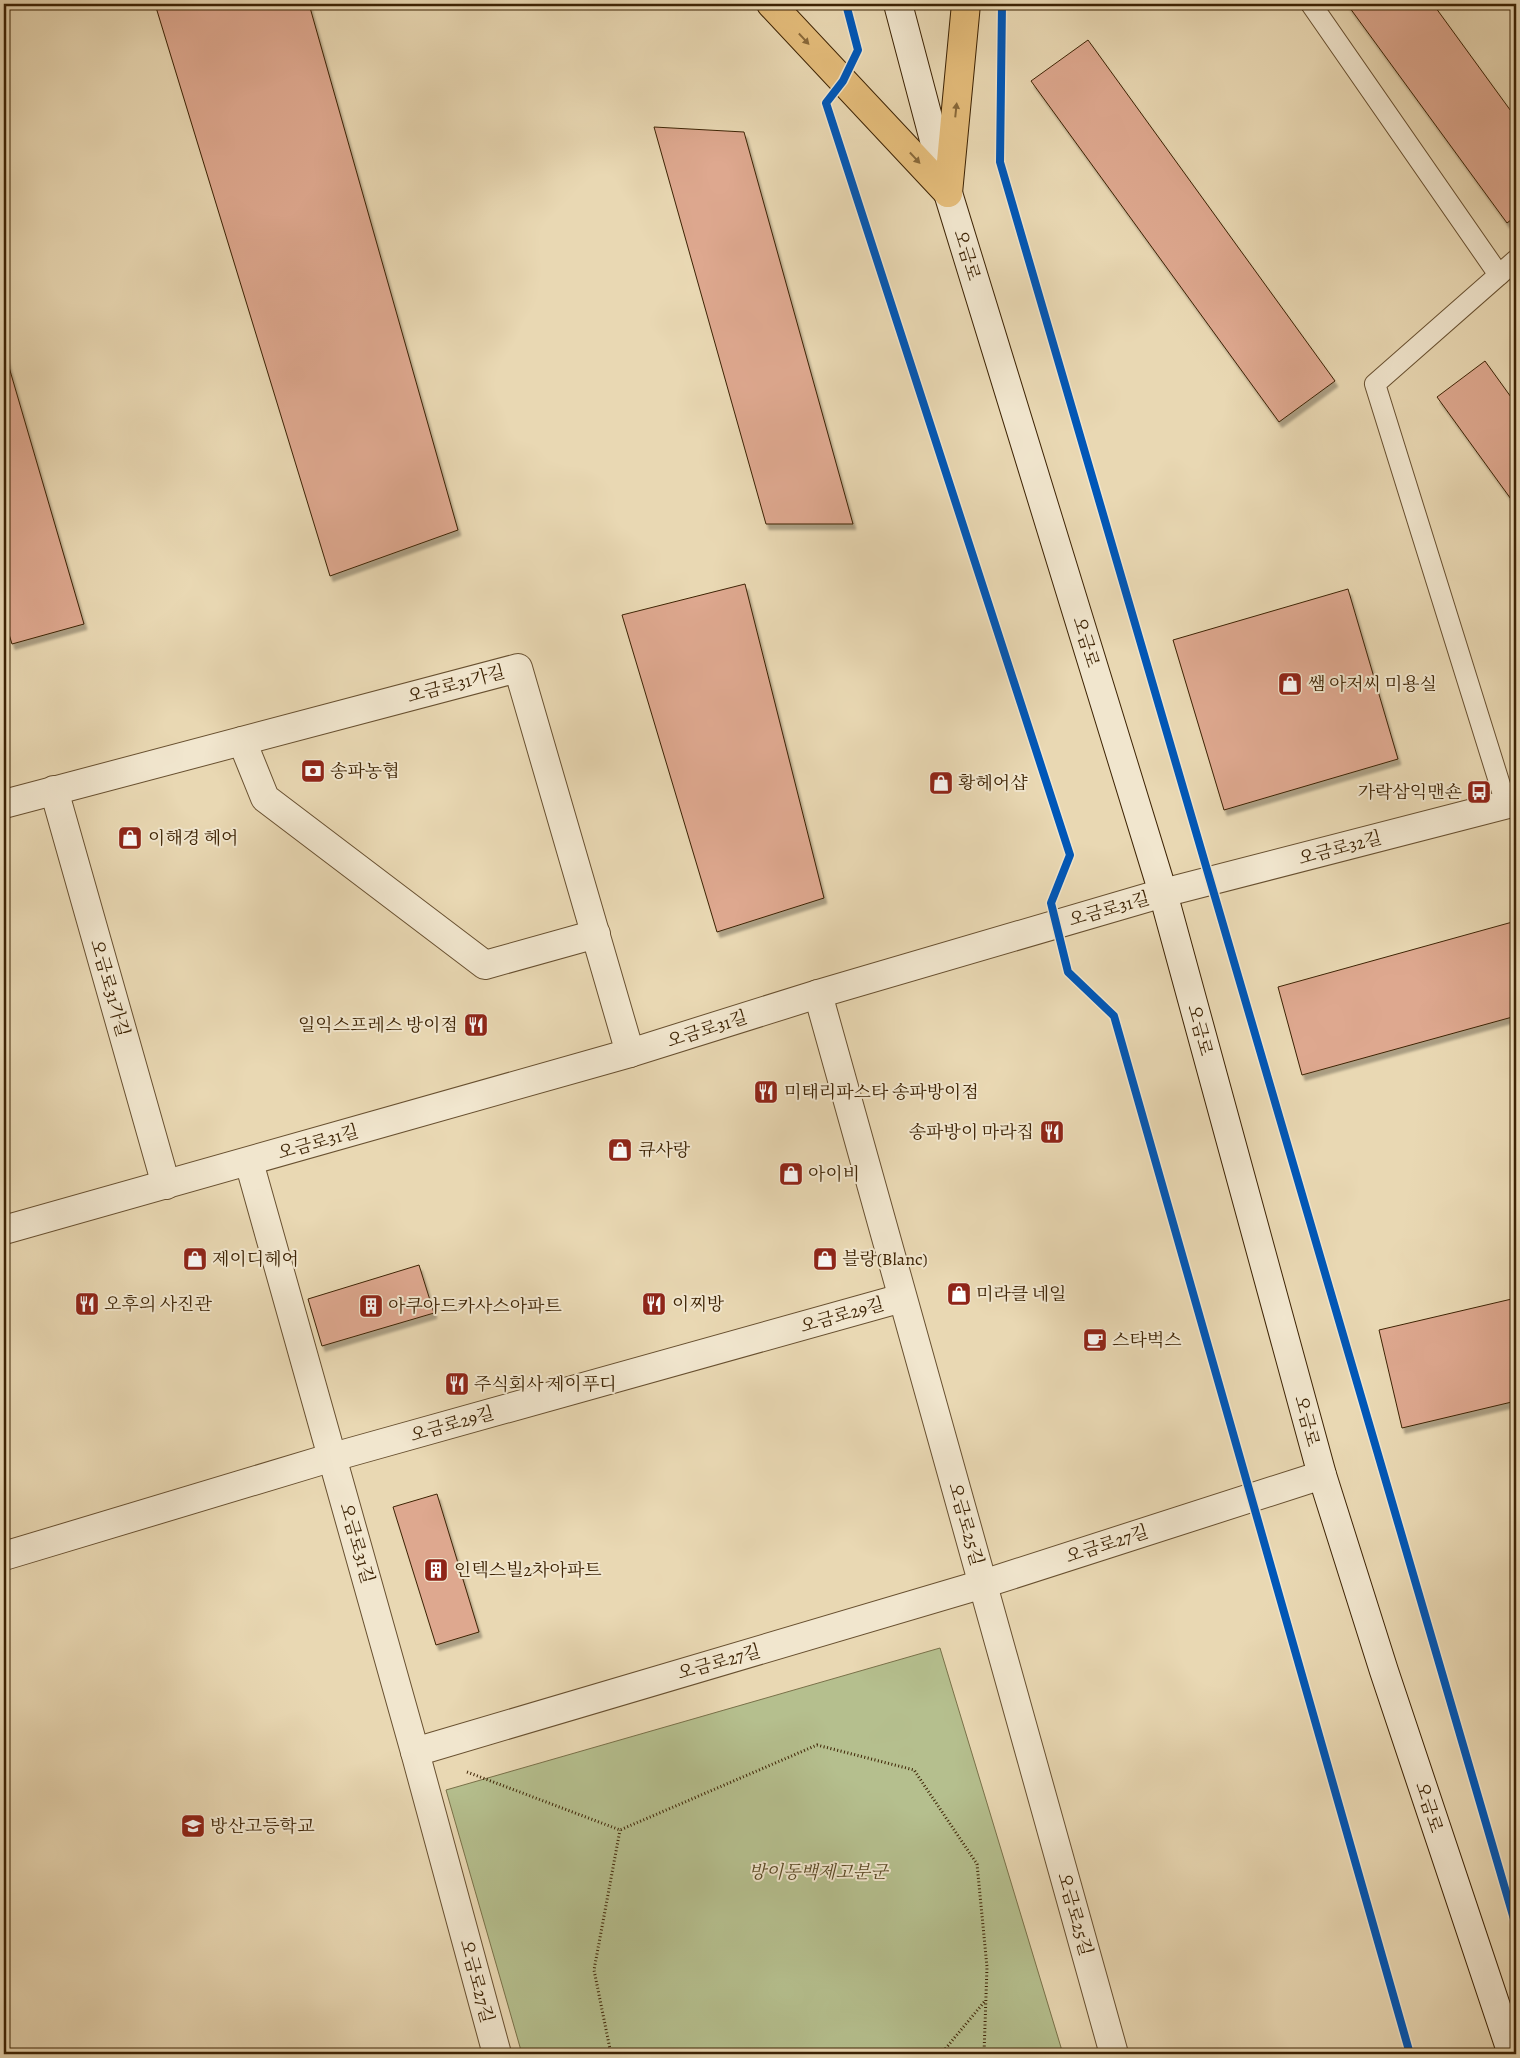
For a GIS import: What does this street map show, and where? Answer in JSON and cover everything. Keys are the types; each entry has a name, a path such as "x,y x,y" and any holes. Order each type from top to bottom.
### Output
{"main road":[{"path":"771,4 948,193"},
{"path":"948,193 966,4"}],"street":[{"name":"오금로","path":"898,4 948,193 1163,893 1322,1475 1384,1672 1512,2054"},
{"name":"오금로31가길","path":"4,804 518,668 630,1053"},
{"path":"242,741 265,798 485,965 596,934"},
{"name":"오금로31가길","path":"54,790 166,1185"},
{"name":"오금로32길","path":"1163,893 1511,803"},
{"name":"오금로31길","path":"4,1230 630,1053 818,994 1163,893"},
{"name":"오금로25길","path":"818,994 1114,2054"},
{"name":"오금로31길","path":"249,1162 415,1752"},
{"name":"오금로29길","path":"4,1556 332,1457 902,1298"},
{"name":"오금로27길","path":"497,2054 415,1752 983,1584 1322,1475"}],"lane":[{"path":"1311,4 1499,275"},
{"path":"1511,803 1375,384 1516,260"}],"path":[{"path":"415,1752 620,1830 817,1745 914,1770 977,1864 987,1967 984,2054"},
{"path":"611,2054 594,1970 620,1830"},
{"path":"942,2054 986,2000"}],"green space":[{"name":"방이동백제고분군","path":"940,1648 1063,2054 522,2054 446,1790"}],"building":[{"path":"155,4 309,4 458,530 330,576"},
{"path":"1347,4 1433,4 1516,118 1516,216 1507,223"},
{"path":"1088,40 1335,381 1279,422 1031,81"},
{"path":"654,127 744,132 853,524 766,524"},
{"path":"4,350 84,624 12,644 4,618"},
{"path":"1485,361 1516,404 1516,506 1437,397"},
{"path":"745,584 824,898 717,932 622,615"},
{"path":"1348,589 1398,759 1224,810 1173,640"},
{"path":"1516,921 1516,1016 1302,1075 1278,987"},
{"name":"아쿠아드카사스아파트","path":"419,1265 434,1313 322,1346 308,1299"},
{"path":"1516,1298 1516,1401 1402,1428 1379,1330"},
{"name":"인텍스빌2차아파트","path":"437,1494 479,1632 436,1645 393,1507"}],"cycle path":[{"path":"846,4 858,50 843,81 826,103 1070,855 1051,903 1068,972 1114,1016 1410,2054"},
{"path":"1002,4 1000,162 1516,1926"}],"place":[{"name":"쌤 아저씨 미용실","path":"1290,684"},
{"name":"송파농협","path":"313,771"},
{"name":"황헤어샵","path":"941,783"},
{"name":"가락삼익맨숀","path":"1479,792"},
{"name":"이해경 헤어","path":"130,838"},
{"name":"일익스프레스 방이점","path":"476,1025"},
{"name":"미태리파스타 송파방이점","path":"766,1092"},
{"name":"송파방이 마라집","path":"1052,1132"},
{"name":"큐사랑","path":"620,1150"},
{"name":"아이비","path":"791,1174"},
{"name":"제이디헤어","path":"195,1259"},
{"name":"블랑(Blanc)","path":"825,1259"},
{"name":"미라클 네일","path":"959,1294"},
{"name":"오후의 사진관","path":"87,1304"},
{"name":"이찌방","path":"654,1304"},
{"name":"아쿠아드카사스아파트","path":"371,1306"},
{"name":"스타벅스","path":"1095,1340"},
{"name":"주식회사 제이푸디","path":"457,1384"},
{"name":"인텍스빌2차아파트","path":"436,1570"},
{"name":"방산고등학교","path":"193,1826"}]}
